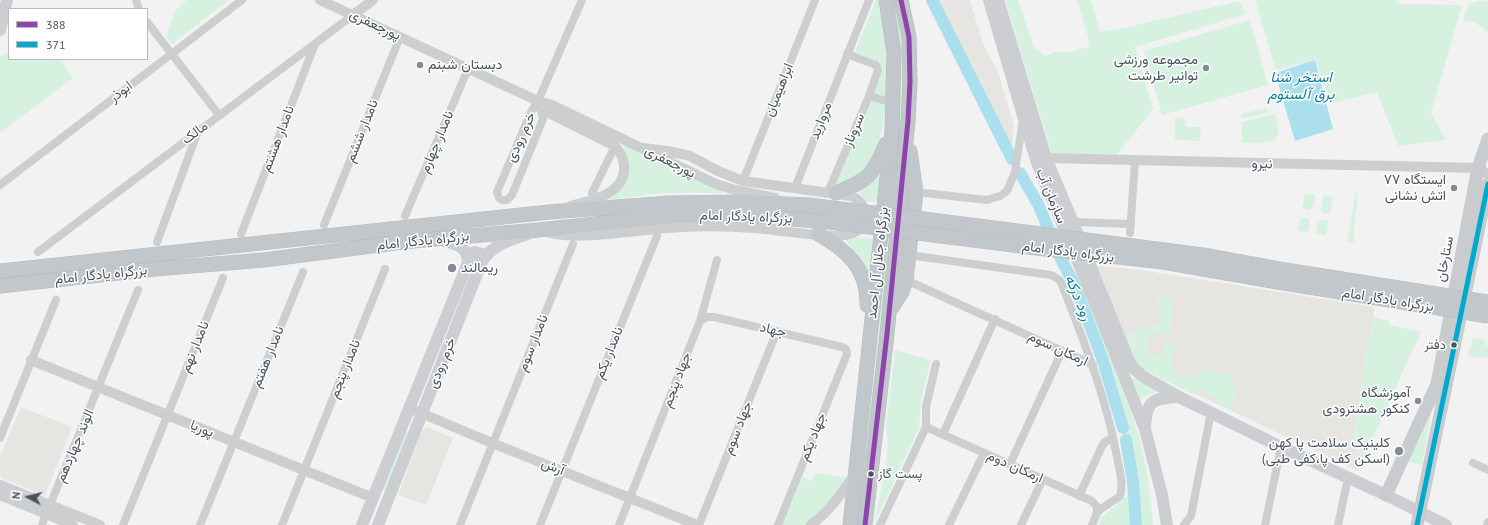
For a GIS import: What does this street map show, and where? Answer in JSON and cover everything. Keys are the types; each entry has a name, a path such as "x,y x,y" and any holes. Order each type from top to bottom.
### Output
{"highway":[{"name":"بزرگراه جلال آل احمد","path":"850,525 892,131 894,53 886,0"},
{"name":"بزرگراه جلال آل احمد","path":"865,525 889,313 907,129 910,82 909,37 902,0"},
{"path":"889,313 902,292 906,280 916,192 907,129"},
{"path":"832,193 854,186 869,176 876,167 892,131"},
{"name":"بزرگراه یادگار امام","path":"0,271 51,264 549,212 693,201 741,202 809,205 831,215 1037,248 1163,262 1286,284 1488,316"},
{"name":"بزرگراه یادگار امام","path":"0,286 264,260 436,239 692,215 831,215 924,218 1203,255 1279,269 1488,302"},
{"path":"818,234 834,243 845,252 861,274 866,293 869,350"},
{"path":"0,263 26,260 51,264"},
{"path":"0,294 35,282"}],"main road":[{"path":"0,30 6,0"},
{"name":"سازمان آب","path":"988,0 1037,163 1068,219"},
{"name":"سازمان آب","path":"998,0 1046,158 1101,305 1145,429 1162,495 1166,525"},
{"name":"ستارخان","path":"1386,495 1437,384 1483,171 1488,139"},
{"name":"ستارخان","path":"1416,525 1488,184"},
{"name":"خرم رودی","path":"378,525 482,261 488,252 493,248 538,230"},
{"path":"436,239 453,243 465,250 468,264"},
{"path":"468,264 472,253 475,252 481,254 482,261"},
{"name":"خرم رودی","path":"362,525 468,264"},
{"name":"سازمان آب","path":"1101,305 1128,359 1134,369 1144,377 1179,397 1281,447 1386,495 1446,525"},
{"path":"1145,429 1147,411 1156,399 1179,397"},
{"path":"373,498 386,503"}],"street":[{"name":"ابوذر","path":"0,185 242,0"},
{"name":"پورجعفری","path":"320,0 538,101 552,105 716,184 734,190 809,205"},
{"path":"353,15 373,0"},
{"path":"538,101 582,0"},
{"name":"ابراهیمیان","path":"743,181 816,0"},
{"name":"مروارید","path":"795,188 869,0"},
{"name":"مالک","path":"38,252 353,15"},
{"path":"148,23 219,115"},
{"name":"نامدار ششم","path":"324,224 400,37"},
{"name":"نامدار هشتم","path":"241,234 316,44"},
{"name":"سروناز","path":"832,193 869,96 878,67 847,54"},
{"name":"نامدار چهارم","path":"406,216 468,69"},
{"path":"869,96 893,103"},
{"name":"پورجعفری","path":"538,101 547,112 614,146 622,155 624,170 615,189 600,197 549,212"},
{"name":"خرم‌ رودی","path":"538,101 543,119 512,195 507,200 502,200 498,198 497,192 530,112 538,101"},
{"path":"916,192 987,200 1000,196 1007,190 1015,172 1023,117"},
{"path":"158,242 198,131"},
{"path":"592,193 614,146"},
{"path":"538,230 558,234 594,234 677,227 737,226 818,234 848,234 858,230 864,223 865,214 863,206 859,200 851,196 743,181 682,154 643,148"},
{"name":"نیرو","path":"1046,158 1483,171"},
{"path":"1130,233 1135,161"},
{"path":"1068,219 1131,224"},
{"name":"نامدار یکم","path":"540,525 657,236"},
{"name":"نامدار سوم","path":"460,525 573,244"},
{"path":"909,255 1051,275 1056,277 1061,282 1093,365"},
{"name":"جهاد پنجم","path":"619,525 700,321 717,260"},
{"name":"نامدار پنجم","path":"282,525 385,269"},
{"name":"نامدار هفتم","path":"200,525 303,272"},
{"name":"نامدار نهم","path":"124,525 223,278"},
{"name":"ارمکان سوم","path":"906,280 1093,365 1114,437 1121,483 1121,494 1118,498 1103,507 1097,513"},
{"name":"الوند چهاردهم","path":"42,525 138,290"},
{"path":"0,438 56,300"},
{"name":"جهاد","path":"700,321 707,317 714,317 842,347 846,350"},
{"path":"943,434 994,319"},
{"name":"جهاد سوم","path":"698,525 777,331"},
{"name":"جهاد یکم","path":"778,525 847,354 846,350"},
{"path":"1010,464 1062,351"},
{"name":"پوریا","path":"31,360 373,498"},
{"path":"880,525 926,427 926,407 936,364"},
{"name":"آرش","path":"408,411 491,446 629,500 698,525"},
{"path":"1184,525 1191,516 1211,412"},
{"name":"ارمکان دوم","path":"926,427 1094,503 1097,507 1097,513"},
{"path":"1079,496 1102,446 1114,437"},
{"path":"1265,525 1281,447"},
{"path":"949,525 984,453"},
{"path":"1473,463 1488,470"},
{"path":"810,525 821,518 836,502 856,472"},
{"path":"1338,525 1348,478"},
{"path":"1021,525 1043,479"},
{"path":"0,485 48,509 73,525"},
{"path":"0,495 100,525"},
{"name":"آرش","path":"629,500 684,525"},
{"path":"1092,525 1097,513"}],"shaded area":[{"path":"936,0 970,0 983,44 998,72 1014,126 1011,152"},
{"path":"1098,266 1141,270 1374,307 1374,317 1367,349 1352,448 1365,455 1358,471 1135,365"},
{"path":"21,407 72,427 45,496 2,478 0,475 0,456"},
{"path":"427,427 453,438 426,505 398,495 422,430"}],"green space":[{"path":"187,0 229,0 172,44 166,36 175,11"},
{"path":"876,0 878,0 886,34 889,56 885,109 879,145 875,159 867,172 854,180 835,185 880,72 880,62 855,52"},
{"path":"891,0 897,0 905,54 902,122 858,525 853,525 877,310"},
{"path":"1005,0 1018,0 1034,48 1045,56 1055,52 1069,52 1088,47 1089,40 1077,0 1091,0 1100,32 1124,28 1239,1 1246,14 1135,47 1153,109 1117,155 1052,154"},
{"path":"1255,0 1398,0 1400,4 1462,5 1431,113 1446,140 1398,146 1377,92 1331,103 1315,60 1276,70"},
{"path":"1488,0 1488,32 1476,23 1463,21 1466,10 1470,4"},
{"name":"مجموعه ورزشی توانیر طرشت","path":"1250,20 1268,85 1162,115 1144,51"},
{"path":"8,52 8,60 58,60 63,63 73,78 0,133 0,57"},
{"path":"1267,108 1268,112 1242,119 1241,114"},
{"path":"1275,114 1279,129 1278,135 1275,139 1265,143 1242,142 1242,122"},
{"path":"1183,117 1187,127 1201,127 1200,141 1175,140 1175,119"},
{"path":"625,145 724,190 724,193 660,193 608,200 616,194 625,155 623,147"},
{"path":"885,156 877,202 865,201 860,193 852,189"},
{"path":"1356,192 1358,192 1353,244 1347,242"},
{"path":"1305,194 1315,195 1313,207 1309,210 1302,209"},
{"path":"1324,195 1333,197 1330,214 1323,213 1321,210"},
{"path":"1301,217 1308,218 1310,221 1308,232 1298,231"},
{"path":"1322,220 1328,221 1326,235 1316,233 1318,222"},
{"path":"863,237 875,239 869,291 858,258 846,240"},
{"path":"1077,273 1111,356 1134,420 1147,472 1153,525 1138,525 1139,518 1133,461 1106,360 1072,275"},
{"path":"1157,296 1166,297 1172,300 1172,330 1169,333 1157,332 1148,337 1146,353 1162,356 1166,341 1175,342 1171,366 1175,375 1193,379 1198,376 1198,369 1233,376 1233,386 1238,388 1231,409 1218,404 1219,400 1198,388 1192,394 1147,371 1136,363 1126,334 1160,323"},
{"path":"1374,317 1389,321 1390,325 1421,332 1365,455 1352,448 1367,349"},
{"path":"1473,337 1484,340 1488,346 1488,358 1468,356"},
{"path":"895,350 931,360 921,400 919,428 874,524 885,472 888,447 886,427"},
{"path":"1130,377 1159,390 1146,396 1138,403"},
{"path":"1432,407 1422,465 1407,462"},
{"path":"405,433 410,433 386,491 383,490 383,486"},
{"path":"816,473 845,477 833,497 806,525 782,525 803,476 812,481"},
{"path":"1131,492 1133,525 1098,525 1102,517"}],"water":[{"name":"استخر شنا برق آلستوم","path":"1315,60 1333,129 1295,141 1275,73"}],"waterway":[{"name":"رود درکه","path":"932,0 1012,159"},
{"name":"رود درکه","path":"1020,173 1038,204 1062,261 1075,286 1102,358 1123,428"},
{"name":"رود درکه","path":"1126,440 1133,482 1136,525"}],"transit line":[{"name":"388","path":"865,525 887,334 908,121 910,82 909,37 901,0"},
{"name":"371","path":"1417,525 1488,184"}],"place":[{"name":"دبستان شبنم","path":"420,65"},
{"name":"مجموعه ورزشی توانیر طرشت","path":"1206,68"},
{"name":"ایستگاه ۷۷ اتش نشانی","path":"1454,188"},
{"name":"ریمالند","path":"452,268"},
{"name":"دفتر","path":"1454,345"},
{"name":"آموزشگاه کنکور هشترودی","path":"1418,401"},
{"name":"کلینیک سلامت پا کهن (اسکن کف پا،کفی طبی)","path":"1399,451"},
{"name":"پست گاز","path":"871,474"}]}
